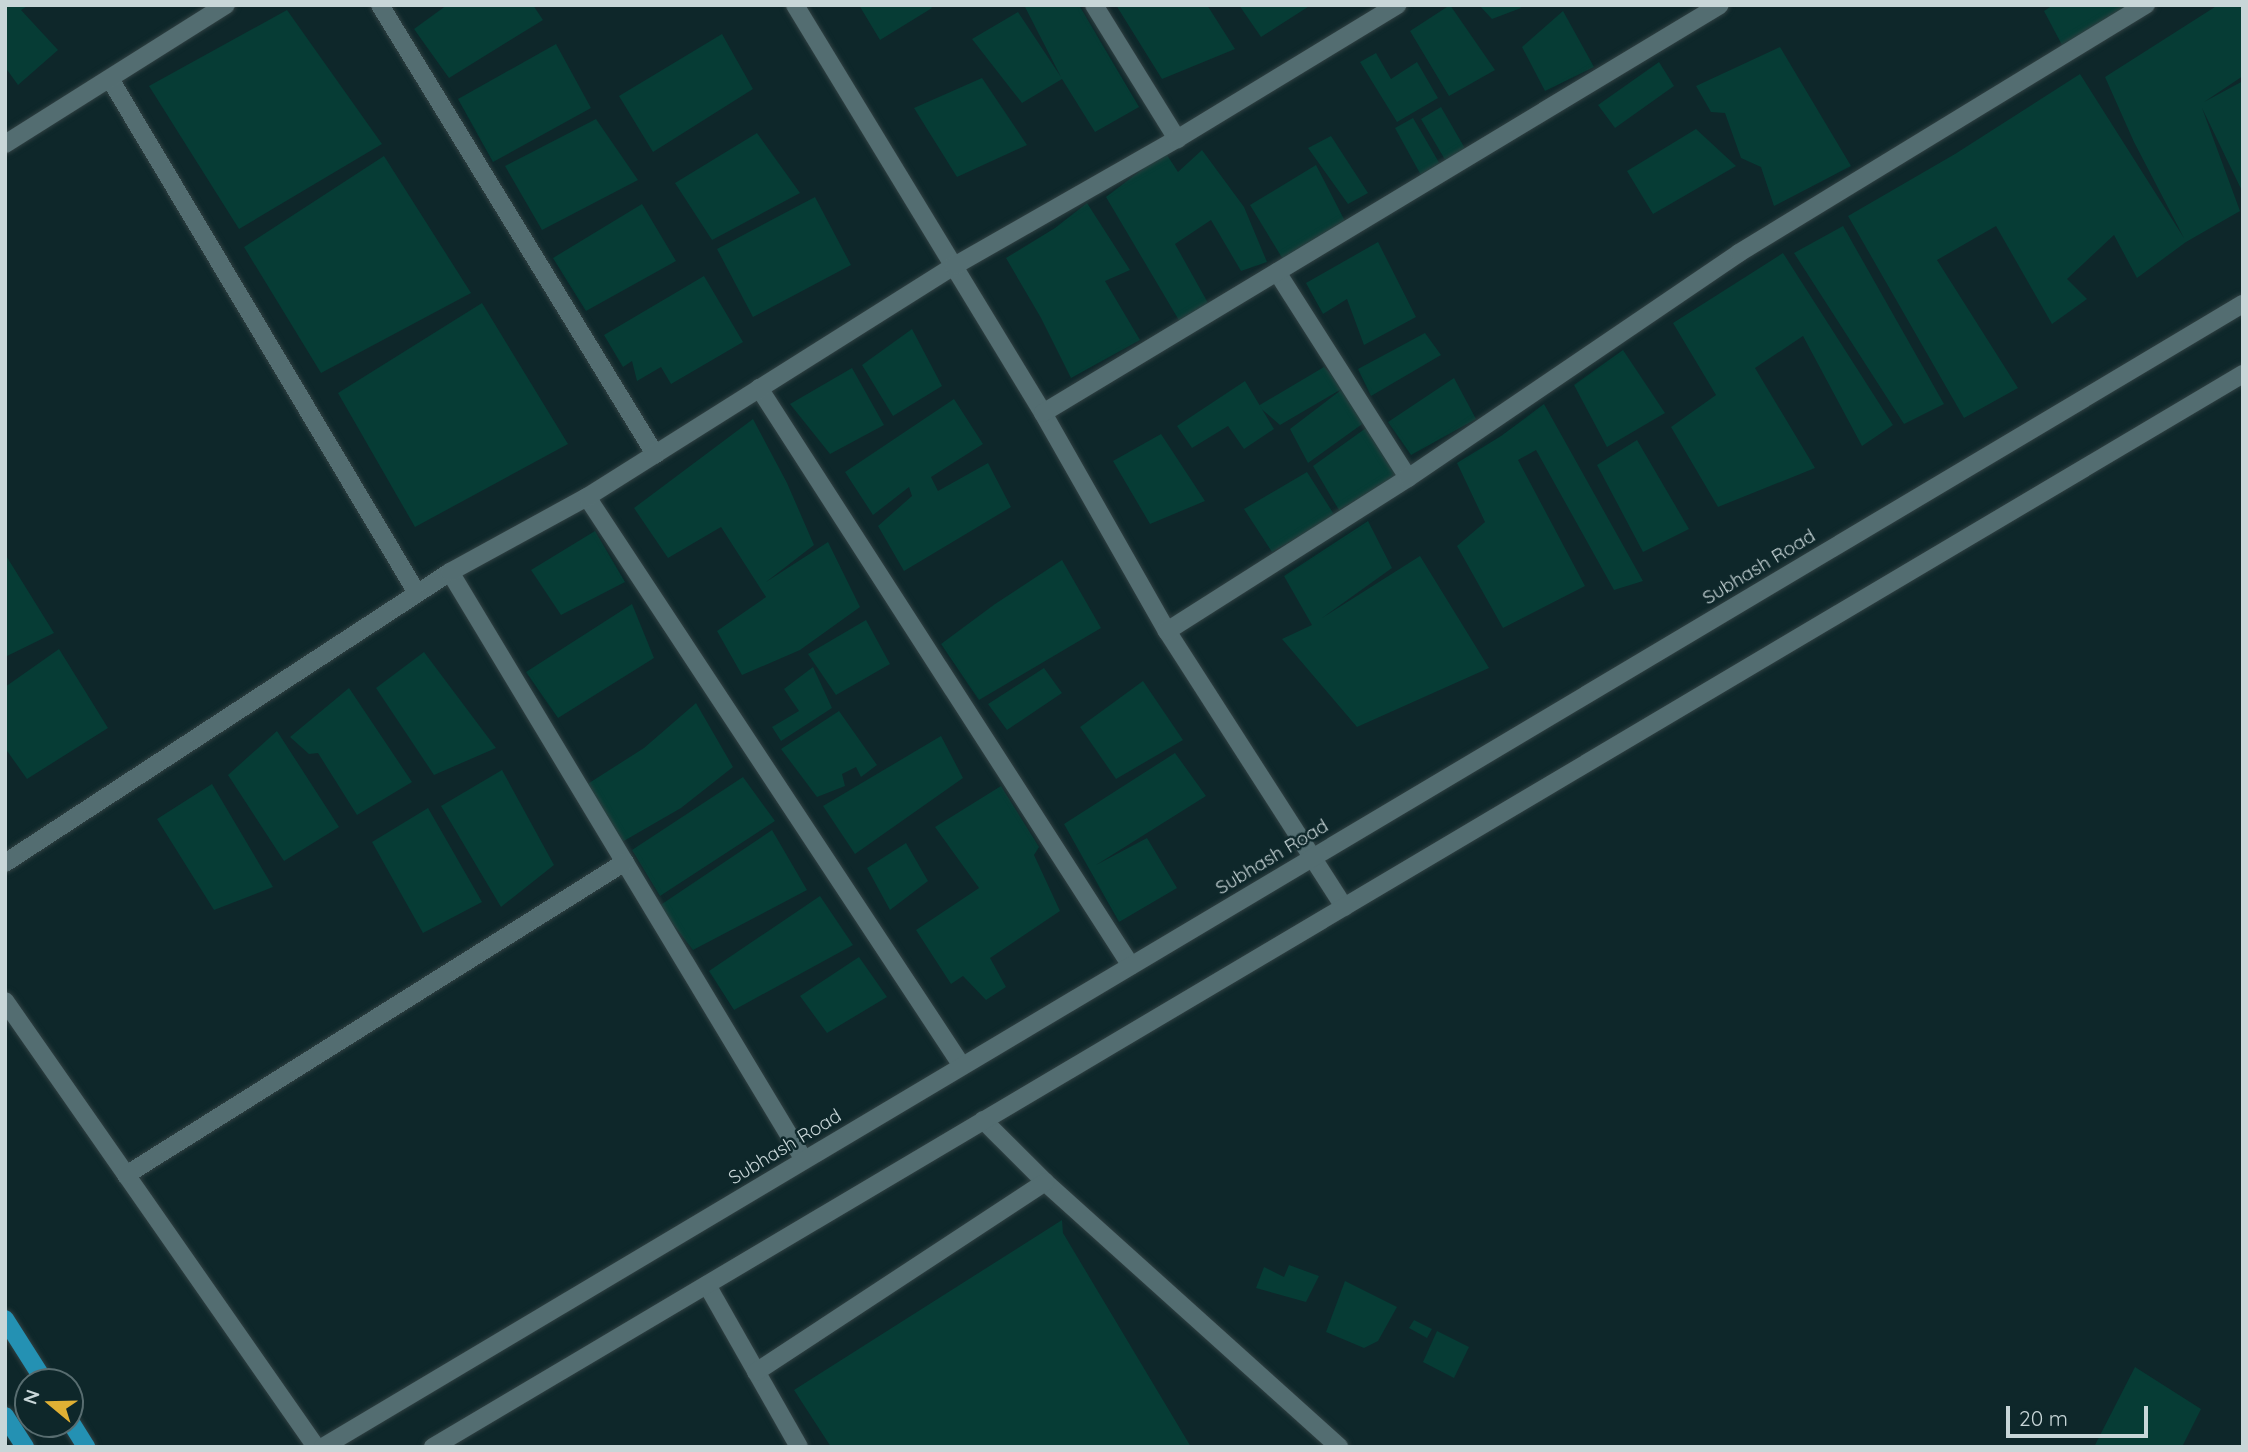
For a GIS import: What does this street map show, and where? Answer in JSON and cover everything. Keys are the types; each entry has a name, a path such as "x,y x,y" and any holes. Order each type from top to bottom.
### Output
{"main road":[{"path":"5,1319 36,1368"},
{"path":"5,1416 25,1447"}],"street":[{"path":"5,144 226,5"},
{"path":"380,5 655,454"},
{"path":"795,5 1043,413 1167,631 1344,907"},
{"path":"1094,5 1177,139"},
{"path":"5,863 450,572 587,497 954,266 1177,139 1397,5"},
{"path":"1043,413 1720,5"},
{"path":"1167,631 1408,478 1738,253 2146,5"},
{"path":"110,79 416,593"},
{"path":"1277,272 1408,478"},
{"name":"Subhash Road","path":"323,1447 2243,303"},
{"path":"433,1447 2243,374"},
{"path":"759,388 1131,966"},
{"path":"587,497 962,1066"},
{"path":"450,572 804,1160"},
{"path":"126,1175 625,862"},
{"path":"5,1001 316,1447"},
{"path":"984,1120 1045,1182 1339,1447"},
{"path":"756,1372 1045,1182"},
{"path":"706,1284 799,1447"}],"building":[{"path":"5,5 29,5 21,10 58,50 18,85 5,67"},
{"path":"447,5 533,5 543,20 449,78 414,29"},
{"path":"859,5 930,5 932,8 880,40"},
{"path":"1024,5 1079,5 1139,107 1095,132 1062,79 1022,103 972,39 1018,12 1061,77"},
{"path":"1116,5 1207,5 1235,49 1162,79"},
{"path":"1239,5 1311,5 1261,37"},
{"path":"1450,5 1495,70 1449,96 1410,31"},
{"path":"1479,5 1519,5 1521,8 1492,19"},
{"path":"2053,5 2131,5 2062,45 2044,11"},
{"path":"2218,5 2243,5 2243,76 2204,102 2243,81 2243,193 2202,108 2240,211 2186,242 2137,278 2114,235 2067,279 2087,299 2052,324 1996,226 1937,260 2018,388 1964,418 1848,216 1955,154 2080,74 2184,238 2134,142 2105,77"},
{"path":"287,10 382,144 239,229 149,86"},
{"path":"1563,11 1594,67 1545,91 1522,47"},
{"path":"722,34 753,89 653,152 619,96"},
{"path":"556,44 591,108 493,162 458,99"},
{"path":"1780,47 1851,166 1774,206 1761,167 1741,158 1725,113 1711,112 1696,86"},
{"path":"1376,53 1391,79 1417,62 1438,98 1397,122 1360,62"},
{"path":"1659,62 1674,86 1615,128 1598,105"},
{"path":"982,78 1027,145 957,177 914,108"},
{"path":"1441,107 1467,152 1447,163 1421,119"},
{"path":"1413,118 1441,166 1422,177 1395,128"},
{"path":"596,119 638,180 542,230 505,166"},
{"path":"1696,129 1736,166 1653,214 1627,171"},
{"path":"757,133 800,193 712,240 675,183"},
{"path":"1331,136 1368,193 1348,204 1308,148"},
{"path":"1202,150 1244,207 1267,262 1241,271 1211,220 1175,244 1208,303 1180,322 1106,197 1165,152 1178,172"},
{"path":"384,156 471,293 321,373 244,247"},
{"path":"1316,165 1346,223 1284,261 1250,205"},
{"path":"815,197 851,265 753,317 717,249"},
{"path":"1087,203 1130,270 1105,281 1140,340 1071,378 1041,318 1006,258 1055,228"},
{"path":"642,204 676,261 586,311 553,258"},
{"path":"1843,226 1944,404 1904,424 1794,253"},
{"path":"1378,242 1416,317 1364,345 1347,299 1323,314 1306,283"},
{"path":"1783,253 1893,425 1862,446 1803,336 1755,368 1815,468 1718,507 1671,427 1716,395 1673,323"},
{"path":"704,276 743,342 671,384 661,367 637,381 632,361 623,367 604,335"},
{"path":"482,303 568,444 415,527 338,393"},
{"path":"912,329 942,386 893,416 862,365"},
{"path":"1425,333 1441,355 1371,396 1358,369"},
{"path":"1623,350 1665,413 1607,447 1574,385"},
{"path":"1324,367 1345,387 1280,425 1258,406"},
{"path":"852,368 884,425 830,454 790,404"},
{"path":"1454,378 1476,419 1411,455 1388,422"},
{"path":"1245,381 1274,429 1244,449 1228,426 1192,448 1177,426"},
{"path":"1345,387 1365,422 1308,463 1290,429"},
{"path":"954,399 983,444 931,477 938,491 988,463 1011,507 904,571 878,526 912,496 909,487 873,515 845,472"},
{"path":"1544,404 1643,581 1614,590 1536,450 1518,460 1585,586 1503,628 1457,546 1485,522 1457,463 1501,436"},
{"path":"753,419 787,483 814,545 766,582 828,542 860,607 800,650 742,675 717,631 766,597 721,527 668,558 634,508"},
{"path":"1366,428 1399,475 1339,510 1313,466"},
{"path":"1161,434 1205,501 1150,524 1113,461"},
{"path":"1637,440 1689,529 1643,552 1597,465"},
{"path":"1307,472 1335,516 1272,552 1244,509"},
{"path":"1368,521 1392,568 1322,618 1420,556 1489,668 1357,727 1282,639 1312,625 1284,576"},
{"path":"595,531 625,582 561,615 531,570"},
{"path":"5,554 54,633 5,657"},
{"path":"1062,560 1101,628 979,700 941,644"},
{"path":"632,604 654,658 558,718 526,672"},
{"path":"866,620 890,664 836,695 808,654"},
{"path":"59,649 108,728 27,779 5,748 5,687"},
{"path":"424,652 496,748 434,775 376,688"},
{"path":"813,667 832,708 781,741 772,727 799,711 784,689"},
{"path":"1044,668 1062,693 1007,730 988,704"},
{"path":"1143,681 1183,740 1116,779 1080,727"},
{"path":"349,688 412,782 357,815 318,753 309,754 290,737"},
{"path":"696,703 733,767 681,808 622,842 586,785 644,748"},
{"path":"839,711 877,765 861,777 856,767 842,774 845,786 817,797 781,749"},
{"path":"277,731 339,827 284,861 228,775"},
{"path":"941,736 963,778 855,854 823,806"},
{"path":"1175,753 1206,796 1096,865 1147,838 1177,888 1119,922 1064,824"},
{"path":"502,770 554,865 501,907 441,806"},
{"path":"743,777 775,821 660,896 632,850"},
{"path":"212,784 273,887 214,910 157,819"},
{"path":"1001,786 1039,847 1034,855 1060,911 990,958 1006,987 986,1000 963,976 951,984 916,930 979,888 935,827"},
{"path":"428,808 482,902 423,933 372,842"},
{"path":"772,830 807,890 693,950 659,906"},
{"path":"906,843 928,881 890,910 867,868"},
{"path":"820,896 853,945 734,1010 709,971"},
{"path":"859,957 887,997 827,1033 800,996"},
{"path":"1062,1220 1063,1233 1191,1447 831,1447 794,1390"},
{"path":"1289,1265 1319,1276 1306,1302 1256,1288 1264,1267 1284,1277"},
{"path":"1345,1281 1397,1307 1378,1341 1364,1348 1326,1332"},
{"path":"1414,1320 1432,1329 1427,1338 1409,1328"},
{"path":"1437,1331 1469,1347 1454,1378 1423,1362"},
{"path":"2135,1367 2201,1409 2182,1447 2094,1447"}]}
